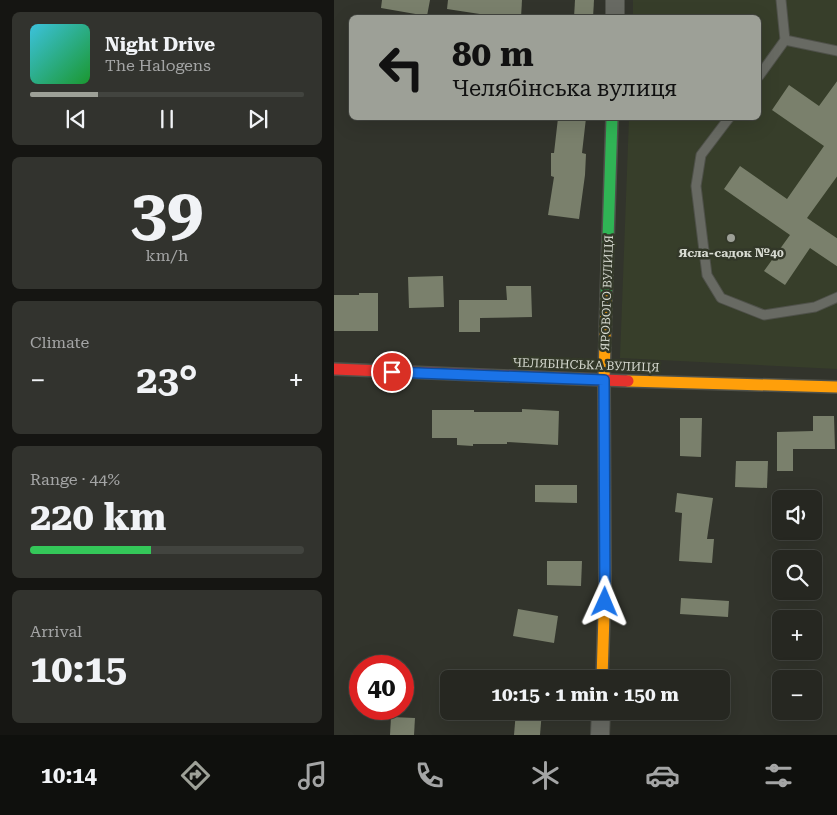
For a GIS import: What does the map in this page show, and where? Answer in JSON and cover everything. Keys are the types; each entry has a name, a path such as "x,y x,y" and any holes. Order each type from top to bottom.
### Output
{"street":[{"path":"614,15 615,0"},
{"name":"ЯРОВОГО ВУЛИЦЯ","path":"602,670 605,582 604,380 612,120"},
{"name":"ЧЕЛЯБІНСЬКА ВУЛИЦЯ","path":"334,369 837,387"},
{"path":"600,735 601,720"}],"lane":[{"path":"761,73 785,40 781,0"},
{"path":"785,40 837,51"},
{"path":"727,120 701,155 696,186 707,275 720,298 764,315 815,307 837,297"}],"shaded area":[{"name":"Ясла-садок №40","path":"633,0 837,0 837,369 620,358 629,120 761,120 761,15 633,15"}],"building":[{"path":"382,0 430,0 427,15 381,8"},
{"path":"448,0 522,0 521,15 486,15 447,9"},
{"path":"575,0 594,0 593,15 574,15"},
{"path":"838,80 838,175 807,218 838,239 838,267 810,248 785,285 764,271 790,235 724,189 740,166 787,199 824,146 772,110 789,85 819,106"},
{"path":"558,120 586,120 582,153 586,154 585,175 579,219 548,215 554,177 551,176 551,153 554,153"},
{"path":"443,276 444,307 409,308 408,277"},
{"path":"506,286 531,286 532,317 480,318 480,332 459,332 459,300 507,300"},
{"path":"359,293 378,293 378,331 334,331 334,295 359,295"},
{"path":"522,409 559,411 558,445 507,442 507,444 473,444 473,446 457,445 457,438 432,438 432,410 522,412"},
{"path":"813,416 834,416 835,449 793,449 793,471 777,471 777,432 813,431"},
{"path":"680,418 702,418 701,457 680,456"},
{"path":"736,461 768,461 767,488 735,487"},
{"path":"535,485 577,485 577,503 535,502"},
{"path":"677,493 713,498 707,539 714,539 712,563 679,561 682,513 675,512"},
{"path":"547,561 582,561 581,586 547,585"},
{"path":"681,598 729,601 728,617 680,614"},
{"path":"518,609 558,616 554,643 513,636"},
{"path":"415,718 414,735 390,735 391,720 414,720"},
{"path":"515,720 541,720 540,735 514,735"}],"traffic: fast":[{"path":"606,300 612,120"}],"traffic: slow":[{"path":"602,670 605,582 604,380 606,300"},
{"path":"628,381 838,387"}],"traffic: jam":[{"path":"334,369 628,381"}],"place":[{"name":"Ясла-садок №40","path":"731,238"}],"route":[{"path":"392,372 604,380 605,602"}]}
